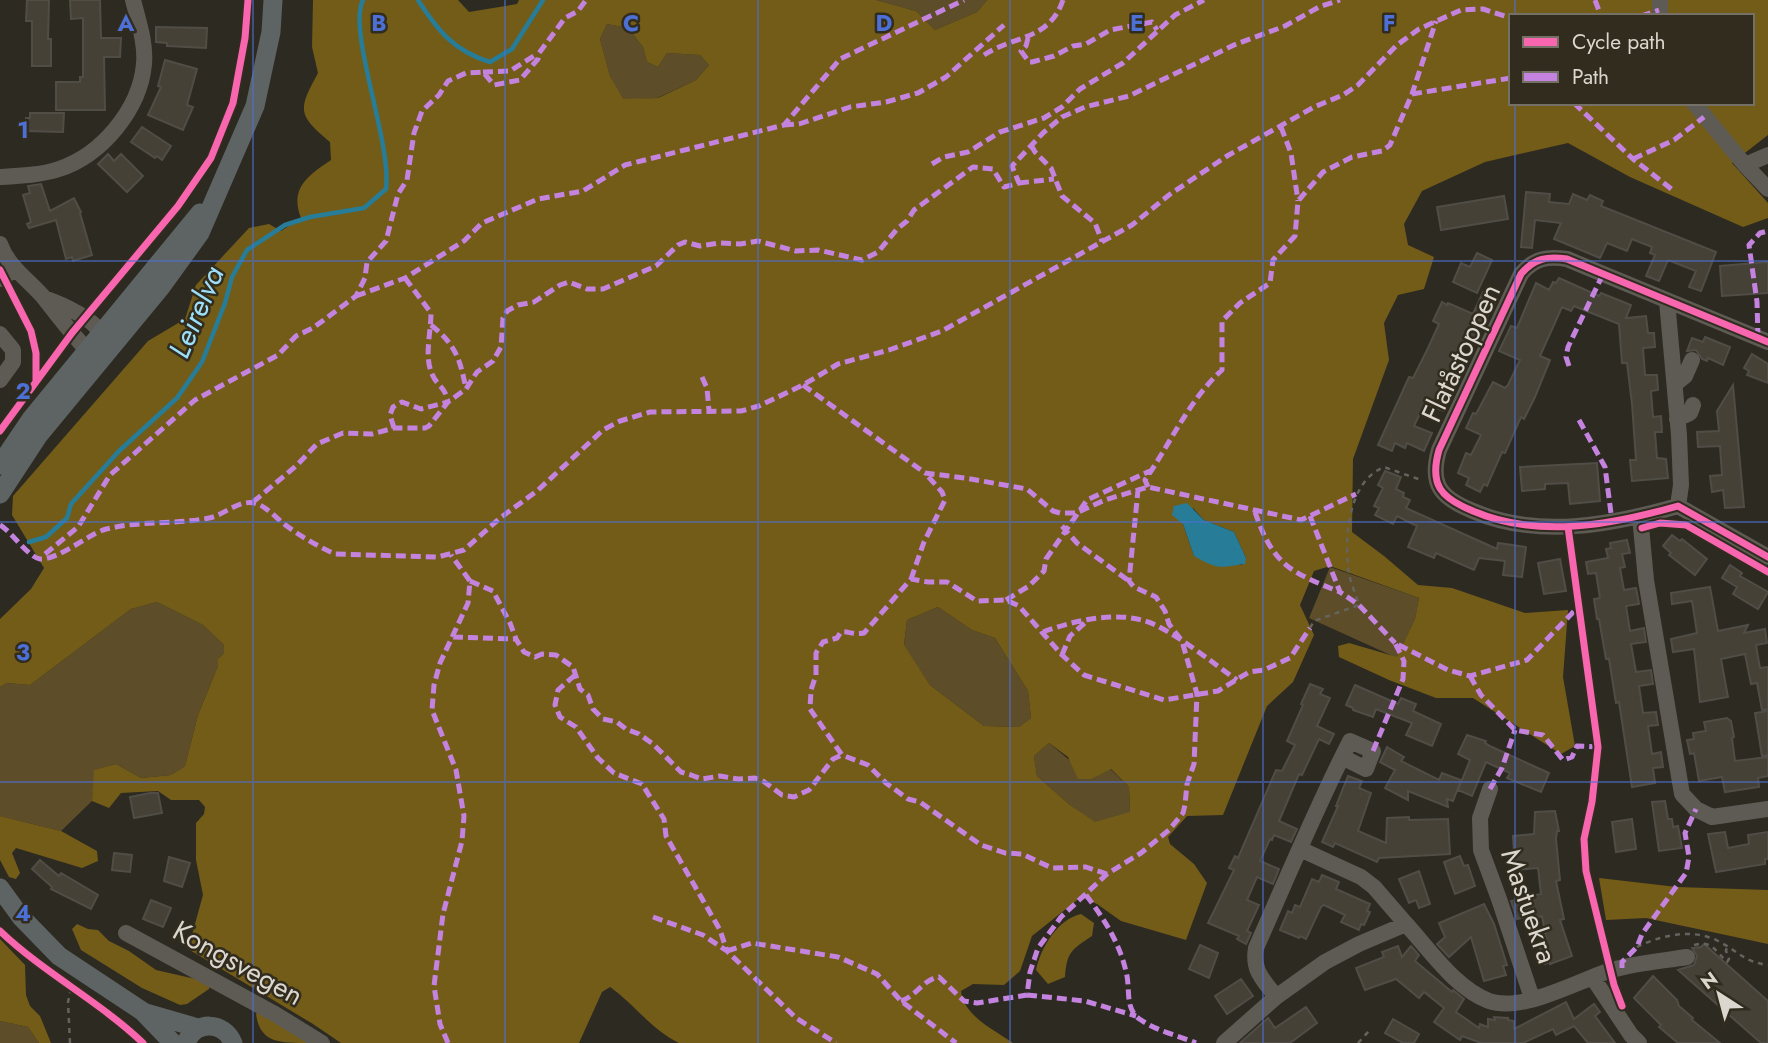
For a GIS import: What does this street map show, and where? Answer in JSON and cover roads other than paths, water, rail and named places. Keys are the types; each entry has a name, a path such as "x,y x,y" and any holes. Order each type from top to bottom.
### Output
{"main road":[{"path":"0,465 31,419 161,287 200,233 255,106 271,32 273,0"},
{"path":"0,494 97,351 101,333 217,193"},
{"path":"0,888 21,917 59,956 142,1012 192,1035 214,1026 221,1028 233,1043"},
{"path":"142,1012 173,1043"}],"street":[{"path":"0,177 60,169 108,138 125,117 137,94 144,64 142,36 133,0"},
{"path":"1696,105 1768,189"},
{"path":"1745,165 1768,155"},
{"path":"0,244 16,269 97,351"},
{"name":"Flatåstoppen","path":"1640,516 1568,527 1522,526 1494,520 1463,507 1446,497 1437,486 1434,469 1439,450 1521,274 1528,265 1551,257 1567,259 1768,342"},
{"path":"0,279 16,269"},
{"path":"44,299 63,305 101,333"},
{"path":"1667,301 1681,485 1678,506"},
{"path":"0,334 13,350 13,362 0,380"},
{"path":"1675,384 1685,376 1692,360"},
{"path":"1677,419 1690,413 1693,405"},
{"path":"1768,557 1678,506 1640,516 1646,580 1682,794 1696,809 1712,817 1768,809"},
{"path":"1276,997 1258,972 1254,961 1256,948 1342,757"},
{"name":"Mastuekra","path":"1490,789 1480,818 1480,850 1532,998"},
{"path":"1300,849 1361,877 1374,887 1453,975 1479,996 1503,1004 1532,998 1611,970 1687,957"},
{"path":"1224,1043 1276,997 1325,962 1406,924"},
{"name":"Kongsvegen","path":"126,933 275,1014 322,1043"},
{"path":"1593,978 1639,1043"}],"water":[{"path":"1187,503 1204,520 1234,532 1246,558 1245,564 1220,567 1194,556 1183,524 1172,515 1174,506"}],"waterway":[{"name":"Leirelva","path":"29,542 46,537 67,518 71,504 119,451 177,398 202,362 232,277 247,250 285,225 310,217 364,208 386,189 383,144 361,36 360,15 363,0"},
{"name":"Leirelva","path":"418,0 433,21 457,46 490,62 512,49 543,0"}]}
